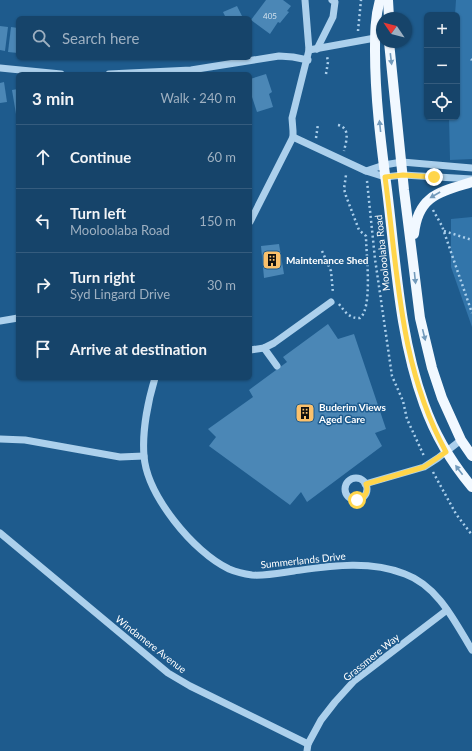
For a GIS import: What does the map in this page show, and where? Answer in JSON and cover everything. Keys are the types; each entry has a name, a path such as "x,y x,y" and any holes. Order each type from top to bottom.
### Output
{"main road":[{"name":"Mooloolaba Road","path":"380,0 377,9 375,38 375,73 397,285 408,350 423,403 435,431 446,452 472,487"},
{"path":"388,0 389,12"},
{"path":"390,48 420,318 432,368 442,398 462,440 472,456"},
{"path":"413,259 415,224 419,212 426,201 440,192 472,181"}],"street":[{"path":"252,218 293,137 292,118 308,60 309,50 305,0"},
{"path":"321,48 333,17 335,2 332,0"},
{"path":"309,50 375,38"},
{"path":"150,72 191,70 279,56 308,60"},
{"path":"0,68 41,72"},
{"path":"293,137 366,171 385,177 403,175 472,181"},
{"path":"366,171 384,165 402,162 472,168"},
{"path":"252,350 264,348 274,343 333,299"},
{"path":"0,321 16,318"},
{"path":"264,348 277,366"},
{"name":"Summerlands Drive","path":"154,380 151,390 146,421 144,456 154,489 170,516 187,536 201,549 216,561 230,569 245,574 261,575 359,565 375,566 395,570 415,578 433,593 447,610 472,650"},
{"path":"0,440 25,440 120,457 144,456"},
{"path":"366,484 424,467 462,440"},
{"name":"Windamere Avenue","path":"0,533 168,673 307,748"},
{"name":"Grassmere Way","path":"307,748 321,720 354,681 447,610"}],"path":[{"path":"358,32 361,0"},
{"path":"321,48 328,59 326,74"},
{"path":"338,124 347,132 343,155"},
{"path":"322,251 331,271 333,299 350,316 360,318 366,310 369,285 366,236 359,230 346,196 344,188 346,175"},
{"path":"367,180 375,259 392,376 403,401 407,419 424,457"},
{"path":"431,206 444,231 472,313"},
{"path":"444,231 472,240"},
{"path":"434,472 456,514 472,534"}],"shaded area":[{"path":"456,0 472,0 472,159 450,160 449,120 460,120 460,12 455,12"},
{"path":"472,217 472,327 451,267 451,219"}],"building":[{"path":"266,0 283,0 291,6 287,11 289,12 280,23 278,22 270,34 252,21"},
{"path":"237,6 242,16 225,16 223,12"},
{"path":"0,26 8,27 5,51 0,50"},
{"path":"11,27 16,28 16,53 8,52"},
{"path":"266,74 272,92 269,94 273,107 257,112 252,97 252,78"},
{"path":"4,82 7,102 0,103 0,83"},
{"path":"16,89 16,114 12,90"},
{"name":"Maintenance Shed","path":"279,244 284,274 264,278 261,246"},
{"name":"Buderim Views Aged Care","path":"328,324 338,339 354,334 386,429 375,433 382,446 307,502 301,492 290,505 209,446 216,437 208,429 253,397 249,390 287,362 283,357"}],"place":[{"name":"Maintenance Shed","path":"272,260"},
{"name":"Buderim Views Aged Care","path":"305,413"}],"route":[{"path":"357,500 361,499 366,494 366,484 375,480 424,467 446,452 437,437 423,403 412,368 403,328 385,177 403,175 434,177"}]}
